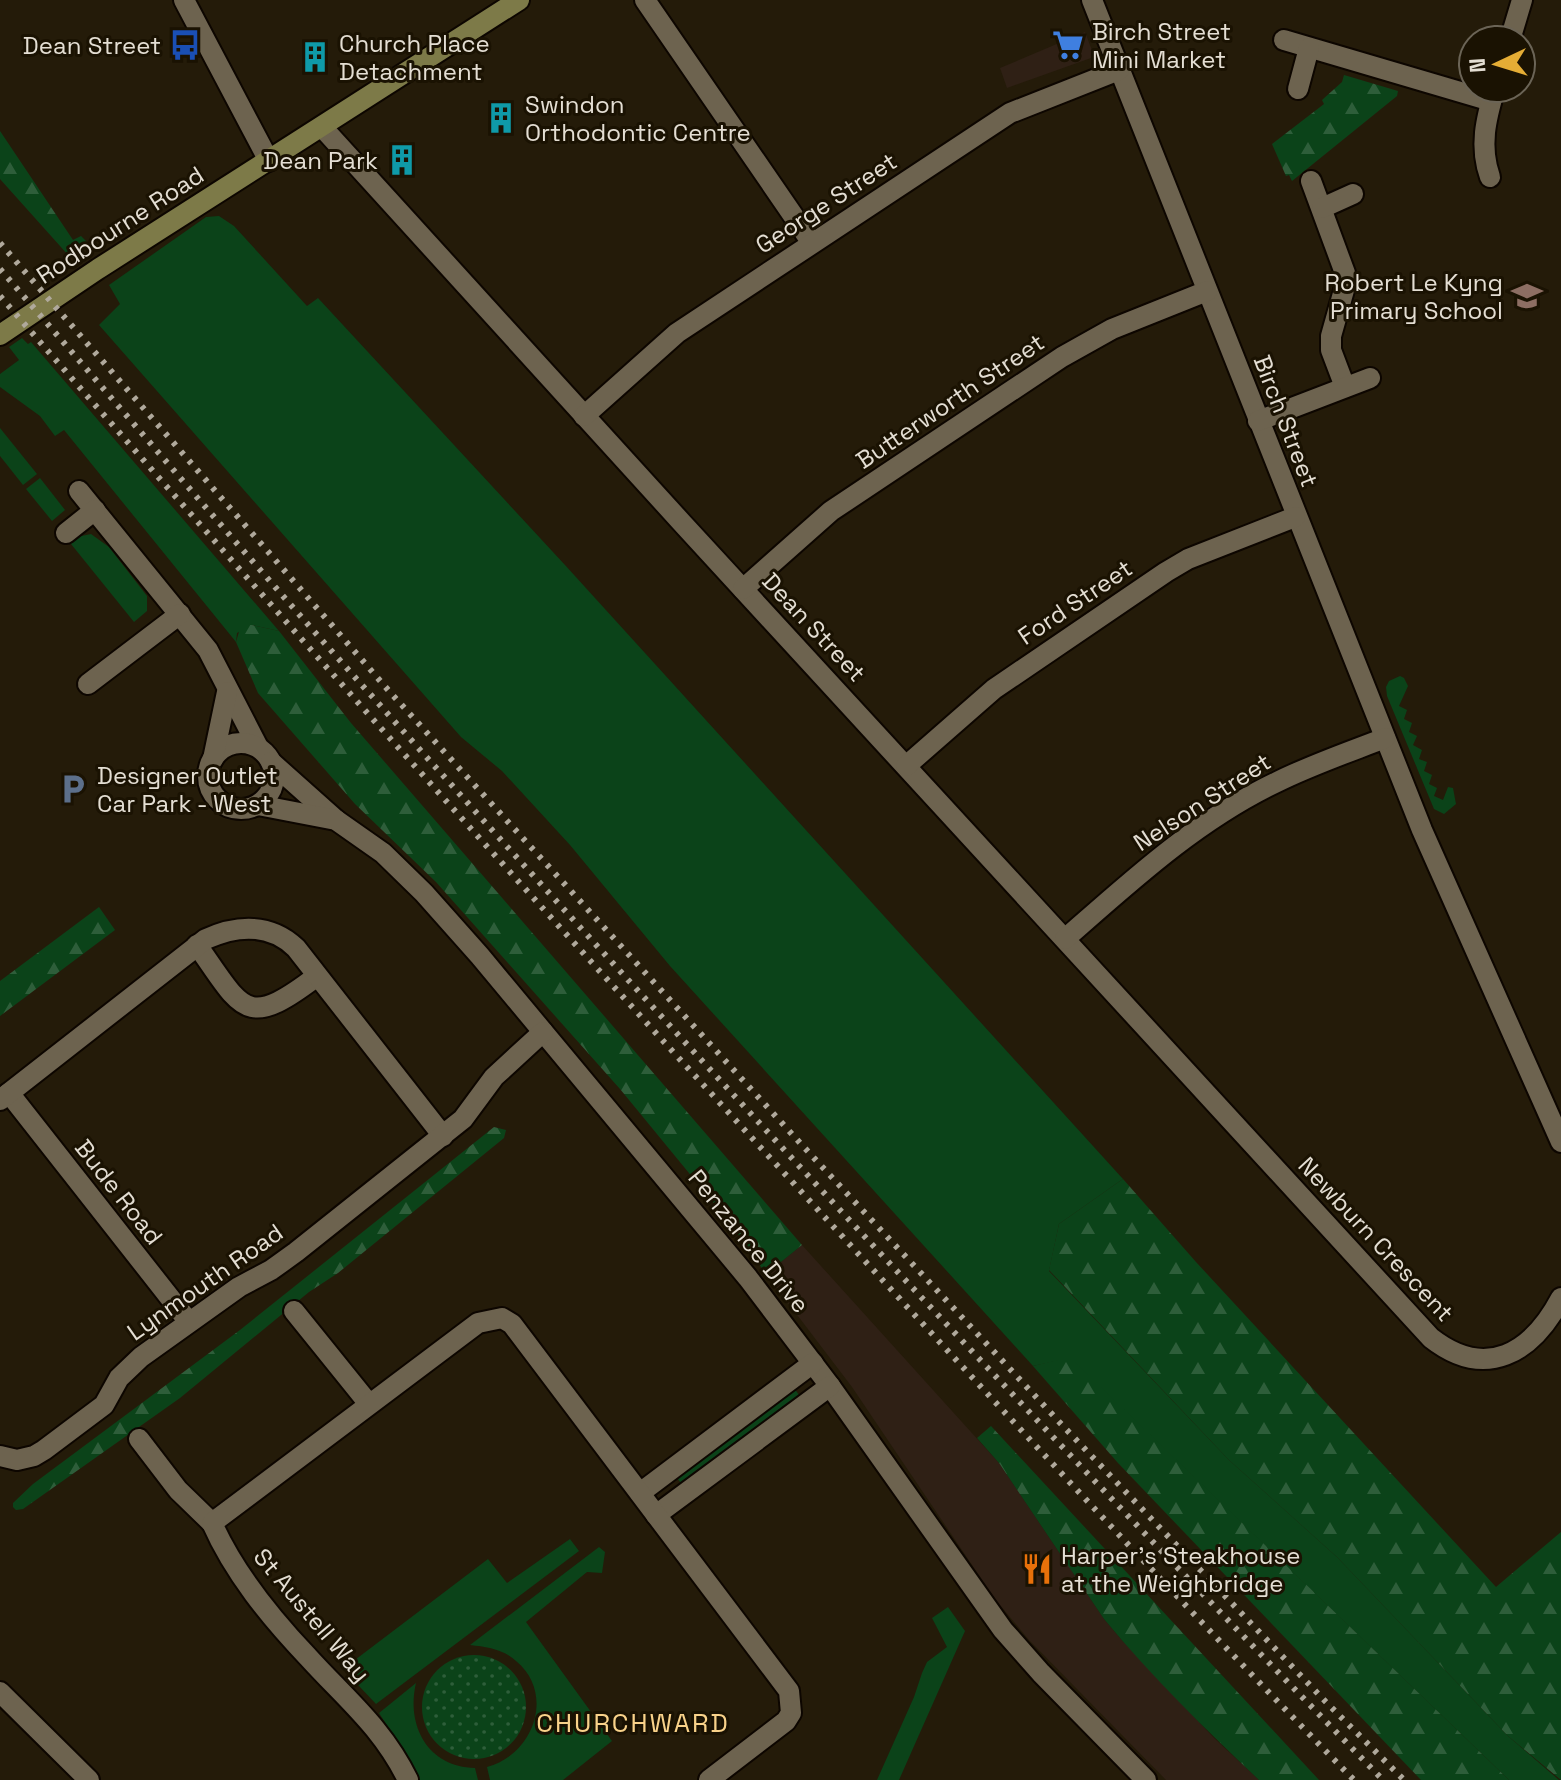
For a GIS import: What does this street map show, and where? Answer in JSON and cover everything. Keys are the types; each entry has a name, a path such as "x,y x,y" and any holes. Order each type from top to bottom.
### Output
{"main road":[{"name":"Rodbourne Road","path":"0,335 519,0"}],"street":[{"path":"184,0 269,161"},
{"path":"645,0 812,243"},
{"name":"Birch Street","path":"1092,0 1295,517 1435,860 1561,1142"},
{"path":"1515,24 1522,0"},
{"path":"1284,40 1457,86"},
{"path":"1298,89 1309,48"},
{"name":"George Street","path":"584,416 677,333 1010,113 1119,70"},
{"path":"1490,177 1483,155 1483,136 1491,104"},
{"name":"Dean Street","path":"322,127 1269,1162"},
{"path":"1311,181 1345,273 1344,290 1331,336 1331,350 1345,387"},
{"path":"1322,208 1353,194"},
{"name":"Butterworth Street","path":"743,589 831,511 1062,357 1112,329 1207,291"},
{"path":"1258,421 1370,378"},
{"path":"79,491 180,614 215,662 227,692 265,754 274,776 272,787 258,805"},
{"path":"66,533 95,510"},
{"name":"Ford Street","path":"906,766 994,689 1166,572 1188,559 1295,517"},
{"path":"88,684 180,614"},
{"name":"Penzance Drive","path":"227,692 209,767 208,781 218,800 229,807 241,809 258,805 336,820 383,853 416,884 739,1267 830,1386 1003,1630 1146,1780"},
{"name":"Nelson Street","path":"1065,939 1152,863 1235,806 1293,774 1385,738"},
{"path":"213,759 232,744 246,743 265,754 336,820"},
{"path":"4,1097 197,945 227,931 260,929 288,940 443,1136"},
{"path":"197,945 236,999 248,1007 271,1006 290,997 317,976"},
{"name":"Lynmouth Road","path":"0,1456 17,1460 34,1456 104,1405 126,1370 239,1287 271,1270 443,1136 470,1112 494,1077 543,1032"},
{"name":"Bude Road","path":"4,1097 189,1322"},
{"name":"Newburn Crescent","path":"1269,1162 1402,1309 1446,1350 1467,1358 1487,1360 1516,1351 1543,1325 1561,1298"},
{"path":"294,1311 369,1404"},
{"path":"212,1523 478,1323 502,1318 512,1324 785,1685 792,1701 791,1713 786,1721 709,1780"},
{"path":"640,1493 813,1363"},
{"path":"656,1515 830,1386"},
{"name":"St Austell Way","path":"139,1439 191,1505 212,1523 223,1549 256,1596 307,1657 377,1729 395,1753 408,1780"},
{"path":"0,1692 89,1780"}],"shaded area":[{"path":"1085,32 1093,53 1091,58 1007,88 1000,68"},
{"path":"802,1245 999,1463 1120,1638 1214,1738 1259,1780 1166,1780 1029,1640 995,1599 852,1387 766,1274"}],"green space":[{"path":"1344,75 1398,91 1397,96 1292,181 1289,175 1286,176 1272,144 1324,104 1322,100 1342,82"},
{"path":"0,131 73,240 81,236 88,243 69,256 0,179"},
{"path":"219,216 234,226 307,306 318,298 1123,1179 1059,1224 1049,1271 1229,1460 1337,1557 1508,1736 1559,1780 1509,1780 1070,1358 1033,1366 670,966 570,845 502,771 461,737 99,325 120,304 109,285 206,217"},
{"path":"22,338 28,344 31,342 279,631 252,625 237,633 236,642 64,430 55,436 40,416 0,387 0,374 19,360 9,347"},
{"path":"0,428 37,474 23,485 0,456"},
{"path":"40,478 65,510 52,521 26,489"},
{"path":"91,534 109,547 147,596 147,611 134,622 67,539"},
{"path":"241,625 279,631 351,723 802,1245 766,1274 730,1223 620,1089 436,882 355,804 258,693 236,642"},
{"path":"1400,676 1408,686 1399,706 1407,710 1404,719 1412,723 1409,732 1417,736 1413,745 1422,750 1419,759 1427,762 1424,771 1432,775 1429,784 1437,788 1434,796 1443,800 1448,787 1453,788 1456,804 1444,814 1434,809 1387,696 1389,681"},
{"path":"99,907 115,930 0,1016 0,981"},
{"path":"494,1127 506,1130 504,1138 180,1398 23,1509 13,1507 13,1503 33,1484 240,1330"},
{"path":"1123,1179 1496,1587 1561,1532 1561,1780 1508,1736 1337,1557 1229,1460 1049,1270 1059,1224"},
{"path":"1070,1357 1509,1780 1421,1780 1118,1463 1033,1366"},
{"path":"794,1388 799,1395 681,1483 676,1477"},
{"path":"991,1426 1319,1780 1259,1780 1140,1661 1104,1619 999,1463 977,1438"},
{"path":"570,1539 579,1551 376,1704 343,1669 488,1559 507,1583"},
{"path":"599,1547 605,1552 602,1573 587,1572 526,1622 612,1741 563,1780 490,1780 487,1767 517,1750 527,1737 537,1706 535,1690 528,1675 511,1657 494,1649 470,1645"},
{"path":"948,1607 965,1631 899,1780 877,1780 927,1662 947,1647 932,1618"},
{"path":"474,1655 494,1659 511,1670 522,1687 526,1707 522,1727 511,1744 494,1755 474,1759 454,1755 437,1744 426,1727 422,1707 426,1687 437,1670 454,1659"},
{"path":"416,1683 414,1714 424,1741 445,1760 475,1768 478,1780 416,1780 414,1777 402,1749 379,1713"}],"railway":[{"path":"0,243 389,691 801,1144 1063,1426 1404,1780"},
{"path":"0,269 331,650 626,977 1001,1382 1383,1780"},
{"path":"0,296 384,732 676,1055 1061,1473 1354,1780"}],"place":[{"name":"Dean Street","path":"185,45"},
{"name":"Birch Street Mini Market","path":"1068,45"},
{"name":"Church Place Detachment","path":"315,57"},
{"name":"Swindon Orthodontic Centre","path":"501,118"},
{"name":"Dean Park","path":"402,160"},
{"name":"Robert Le Kyng Primary School","path":"1527,296"},
{"name":"Designer Outlet Car Park - West","path":"73,789"},
{"name":"Harper's Steakhouse at the Weighbridge","path":"1037,1569"}],"district":[{"name":"CHURCHWARD","path":"633,1723"}]}
